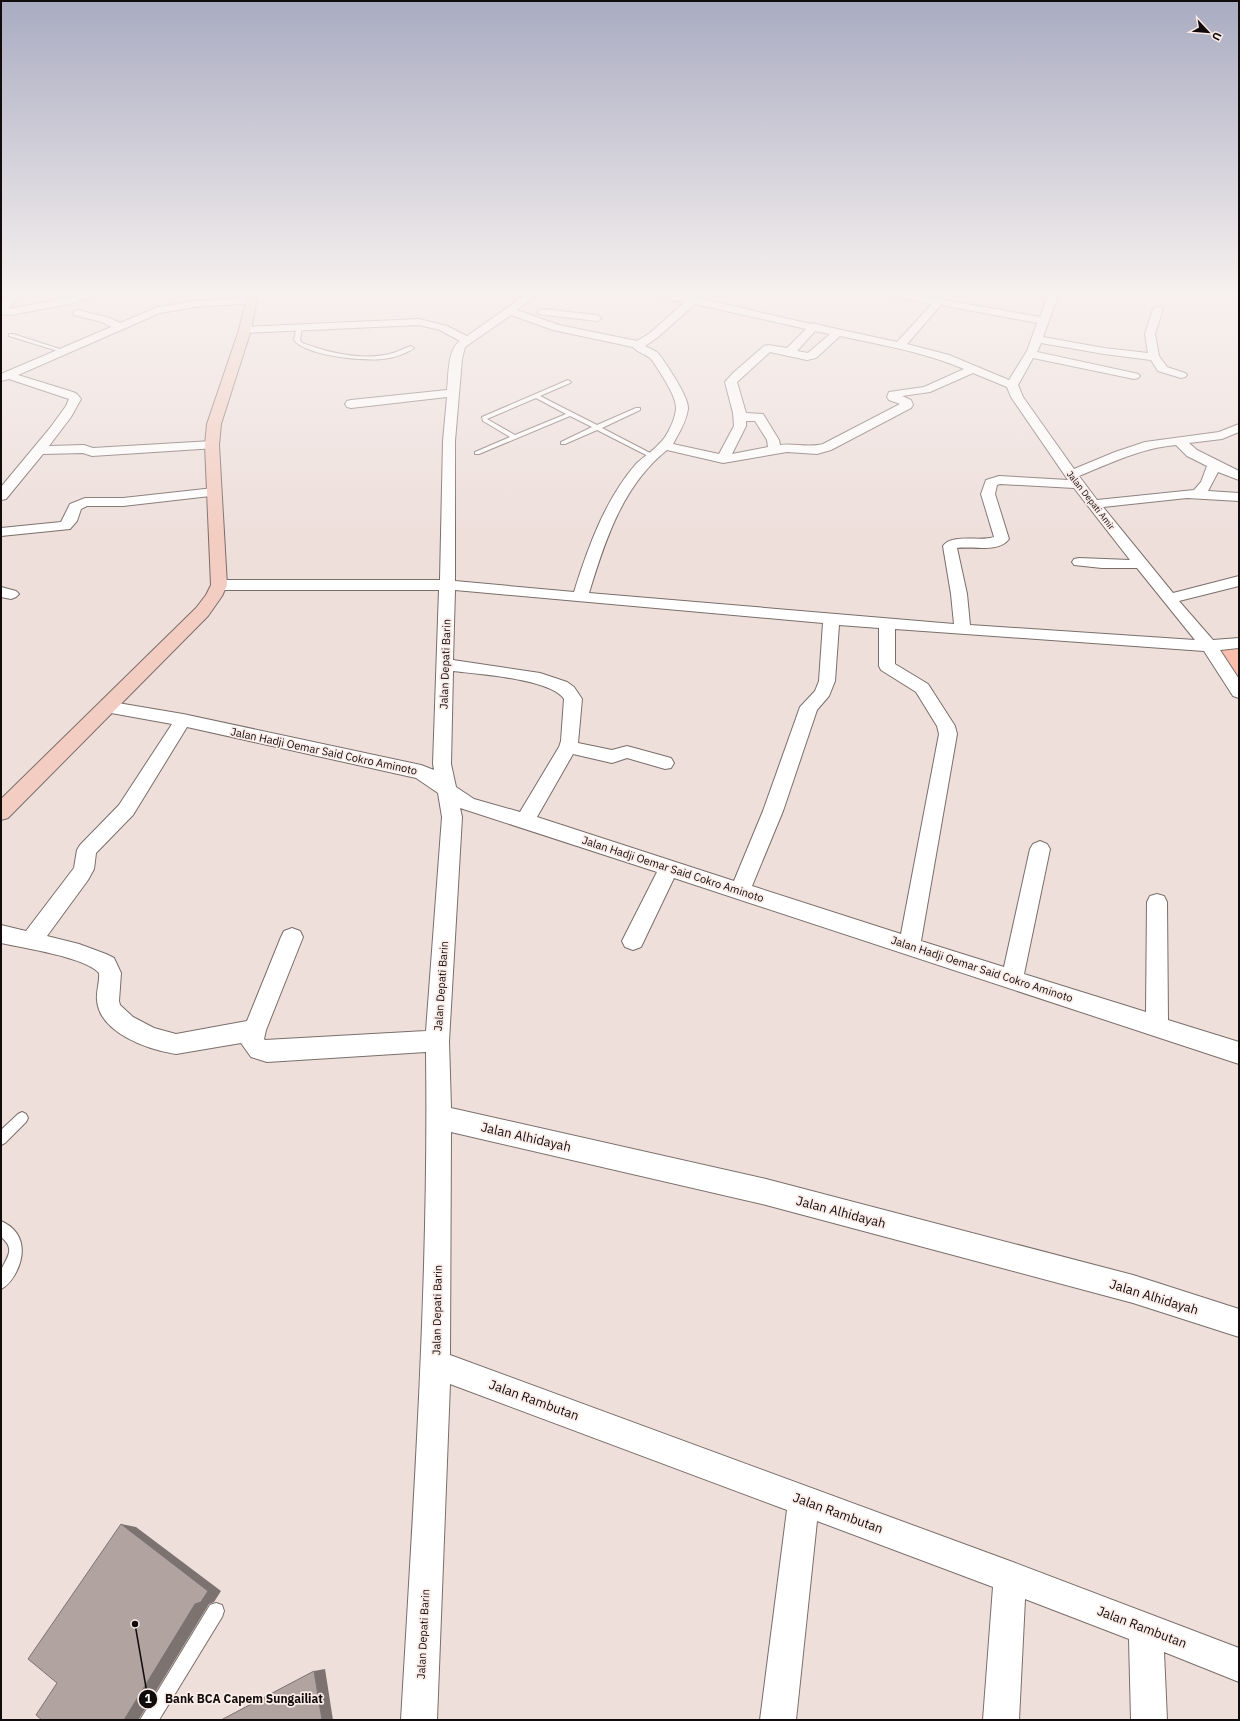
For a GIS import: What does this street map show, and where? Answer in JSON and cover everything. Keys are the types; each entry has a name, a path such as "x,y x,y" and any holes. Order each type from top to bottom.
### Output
{"main road":[{"path":"4,805 202,612 214,596 219,585 212,445 214,424 231,373"}],"street":[{"name":"Jalan Depati Barin","path":"419,1720 436,1364 439,1117 437,1041 452,818 448,790 443,777 442,764 449,441 455,373"},
{"path":"580,597 594,551 614,508 635,475 652,456 665,446 678,423 682,408 679,397 665,373"},
{"path":"723,459 740,426 740,417 731,387 733,379 739,373"},
{"path":"665,446 723,459 790,448 820,450 907,405 907,403 892,397 893,394 926,390 963,373"},
{"path":"984,373 1012,385 1019,373"},
{"path":"1121,373 1134,376"},
{"path":"1176,373 1181,375"},
{"path":"1,496 73,405 75,398 69,394 5,376"},
{"name":"Jalan Depati Amir","path":"1012,385 1017,397 1028,414 1074,480 1169,599 1209,646 1239,692"},
{"path":"352,404 454,393"},
{"path":"740,417 759,417 773,440 775,450"},
{"path":"963,629 959,594 950,546 957,543 996,542 1002,539 988,494 991,483 999,480 1074,480 1118,455 1141,447 1235,433"},
{"path":"1179,441 1192,453 1239,476"},
{"path":"38,450 84,449 92,452 212,445"},
{"path":"1196,494 1201,492 1214,465"},
{"path":"1,532 65,526 70,520 75,507 84,502 123,502 214,492"},
{"path":"1094,504 1196,494 1239,497"},
{"path":"1079,562 1102,564 1141,564"},
{"path":"1169,599 1239,582"},
{"path":"219,585 447,585 887,624 1209,646 1239,643"},
{"path":"740,891 773,811 804,720 810,707 818,700 823,692 827,681 831,619"},
{"path":"887,624 887,666 922,688 946,726 948,734 910,945"},
{"path":"444,664 540,678 561,686 568,691 573,699 570,741 568,747 525,821"},
{"name":"Jalan Hadji Oemar Said Cokro Aminoto","path":"106,707 183,720 413,769 429,775 461,801 468,804 910,945 1012,980 1239,1053"},
{"path":"31,941 81,874 84,868 87,850 126,810 183,720"},
{"path":"568,747 612,757 627,752 665,763"},
{"path":"1012,980 1040,849"},
{"path":"633,941 669,868"},
{"path":"1157,1026 1158,902"},
{"path":"1,934 81,954 104,964 110,970 108,1001 114,1014 129,1027 146,1036 167,1044 176,1044 254,1030"},
{"path":"292,937 254,1030 253,1044 259,1050 266,1051 437,1041"},
{"name":"Jalan Alhidayah","path":"439,1117 766,1192 1133,1290 1239,1323"},
{"name":"Jalan Rambutan","path":"436,1364 1010,1577 1239,1665"},
{"path":"778,1720 804,1500"},
{"path":"1001,1720 1010,1577"},
{"path":"1146,1628 1149,1720"}],"lane":[{"path":"515,437 484,418 568,382"},
{"path":"536,396 652,456"},
{"path":"563,442 638,409"},
{"path":"477,453 570,414"},
{"path":"1,1139 22,1118"},
{"path":"1,1228 13,1238 17,1249 15,1258 1,1282"},
{"path":"149,1720 216,1611"}],"shaded area":[{"path":"1239,649 1239,692 1211,651"}],"building":[{"path":"121,1524 208,1591 201,1602 195,1604 124,1720 42,1720 36,1715 57,1683 28,1659"},
{"path":"314,1671 322,1720 221,1720"}],"place":[{"name":"Bank BCA Capem Sungailiat","path":"135,1624"}]}
